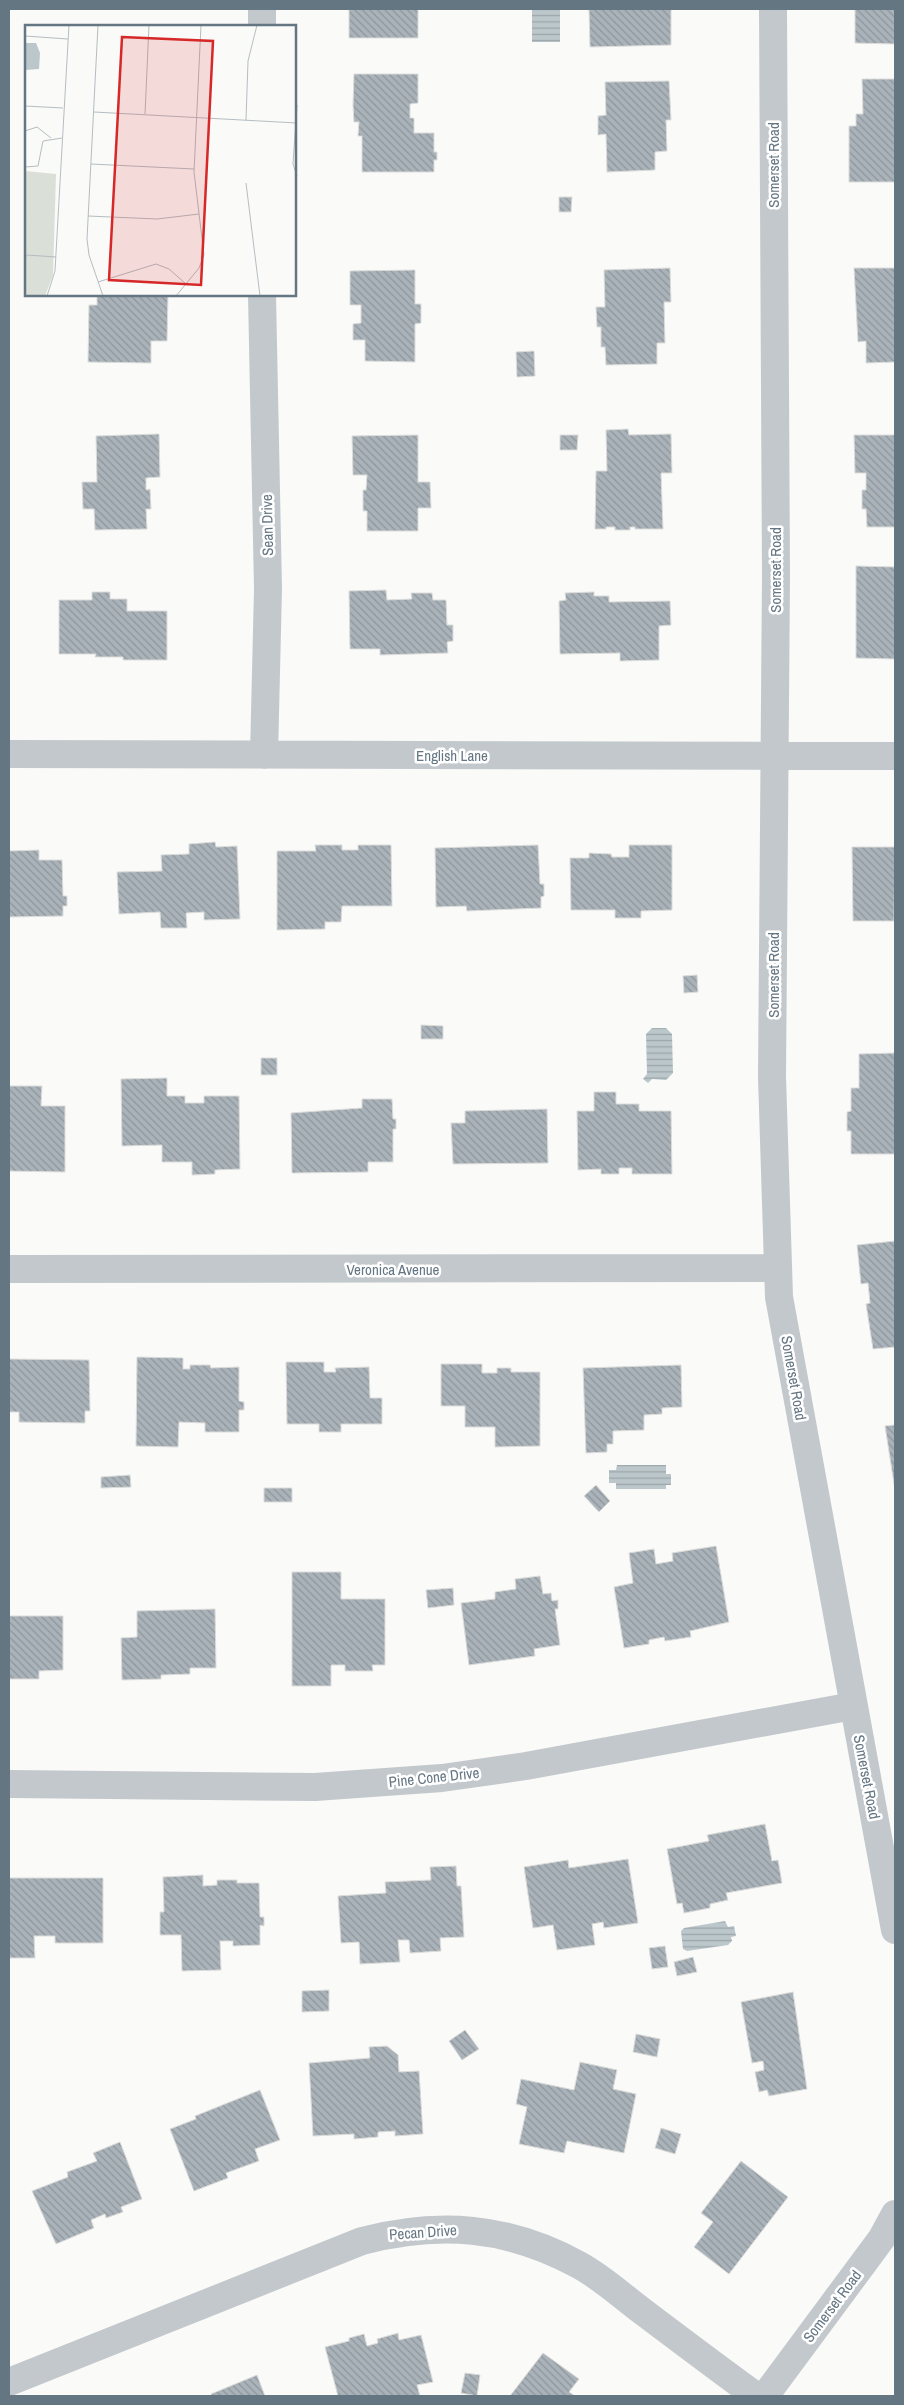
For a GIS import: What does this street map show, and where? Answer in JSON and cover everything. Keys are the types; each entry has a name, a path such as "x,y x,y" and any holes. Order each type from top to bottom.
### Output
{"street":[{"path":"262,9 262,25"},
{"name":"Somerset Road","path":"773,9 775,756 772,1077 779,1297 895,1930"},
{"name":"Sean Drive","path":"262,296 268,589 264,755"},
{"name":"English Lane","path":"9,754 895,756"},
{"name":"Veronica Avenue","path":"9,1269 778,1268"},
{"name":"Pine Cone Drive","path":"9,1784 315,1787 442,1778 526,1766 854,1706"},
{"name":"Somerset Road","path":"765,2396 882,2238 895,2214"},
{"name":"Pecan Drive","path":"9,2382 362,2240 397,2232 451,2228 496,2233 530,2243 580,2265 756,2396"}],"shaded area":[{"path":"532,9 560,9 560,42 532,42"},
{"path":"652,1028 666,1028 672,1034 673,1073 666,1080 652,1079 648,1083 643,1079 647,1074 646,1034"},
{"path":"617,1465 666,1465 666,1474 671,1474 671,1485 666,1485 666,1489 616,1489 616,1483 609,1483 609,1470 616,1470"},
{"path":"725,1921 728,1927 734,1926 736,1936 731,1937 732,1941 728,1945 687,1951 683,1949 681,1931 684,1928"}],"building":[{"path":"349,9 418,9 418,38 349,38"},
{"path":"589,9 671,9 671,45 590,47"},
{"path":"855,9 895,9 895,44 855,43"},
{"path":"354,74 418,74 418,103 410,104 410,118 414,118 414,133 434,133 434,152 437,152 437,160 434,160 434,172 362,172 362,136 358,136 359,122 354,122"},
{"path":"862,79 895,79 895,182 849,182 849,126 856,126 856,114 863,114"},
{"path":"669,81 671,120 666,120 667,151 655,152 655,170 607,172 606,134 598,135 598,116 606,115 605,82"},
{"path":"559,197 572,197 571,212 559,212"},
{"path":"670,268 671,302 664,302 665,343 657,343 657,364 606,365 605,347 601,347 601,327 597,327 596,307 605,307 604,270"},
{"path":"854,268 895,268 895,362 866,363 866,341 858,342"},
{"path":"415,270 415,304 421,304 421,323 415,324 415,362 365,361 365,340 353,340 353,324 361,323 361,305 350,305 350,271"},
{"path":"97,296 168,296 167,341 151,341 151,363 88,362 89,305 97,305"},
{"path":"534,351 535,376 517,377 516,352"},
{"path":"628,429 629,435 671,434 672,473 661,473 663,529 635,529 635,527 630,527 630,530 615,530 615,527 606,527 606,529 595,529 596,471 607,471 606,430"},
{"path":"159,434 160,477 146,478 146,490 150,489 151,509 146,509 147,529 95,530 94,509 83,509 82,482 97,482 96,436"},
{"path":"418,435 418,482 430,482 431,508 418,508 418,531 367,531 367,511 363,511 363,490 366,490 367,475 353,475 352,436"},
{"path":"560,435 578,435 577,450 560,450"},
{"path":"854,435 895,435 895,527 867,527 866,509 862,509 862,490 866,490 866,473 855,473"},
{"path":"856,566 895,567 895,659 856,658"},
{"path":"386,590 387,600 412,599 411,593 432,593 433,600 446,600 447,625 453,625 453,641 447,642 448,653 380,655 380,649 350,649 349,591"},
{"path":"92,592 110,592 110,599 127,599 127,611 167,611 167,660 123,660 123,657 95,657 96,654 59,654 59,600 92,600"},
{"path":"594,592 594,596 609,596 609,602 670,601 671,625 659,626 659,660 620,661 620,653 560,654 559,601 566,600 565,593"},
{"path":"215,842 216,847 237,846 240,919 204,920 204,912 186,913 187,928 161,928 160,912 119,914 117,872 162,871 161,855 189,854 189,844"},
{"path":"315,845 342,845 342,850 358,850 358,845 391,845 392,906 342,906 341,922 325,922 325,929 277,930 277,851 316,851"},
{"path":"538,845 540,884 544,884 541,908 467,911 466,906 436,907 435,848"},
{"path":"629,845 672,845 672,910 641,911 641,918 615,918 615,910 571,910 570,858 589,858 589,853 611,854 612,857 629,857"},
{"path":"852,847 895,847 894,921 853,921"},
{"path":"39,850 39,860 62,860 63,896 67,896 67,906 63,906 63,916 9,917 9,851"},
{"path":"697,975 698,992 684,993 683,976"},
{"path":"421,1025 443,1026 443,1039 421,1039"},
{"path":"895,1053 895,1154 851,1154 851,1131 847,1131 847,1112 851,1111 851,1088 859,1088 859,1054"},
{"path":"261,1058 277,1058 277,1075 261,1075"},
{"path":"167,1078 167,1096 185,1096 185,1103 204,1103 204,1096 239,1096 240,1169 215,1170 215,1174 192,1175 192,1162 162,1162 162,1145 122,1146 121,1079"},
{"path":"9,1086 42,1086 41,1106 65,1106 65,1172 9,1171"},
{"path":"594,1092 616,1092 616,1104 639,1104 639,1111 671,1111 672,1174 632,1174 632,1168 619,1168 619,1174 601,1174 601,1169 578,1170 577,1111 594,1111"},
{"path":"362,1099 392,1099 393,1119 396,1119 396,1129 393,1129 393,1162 368,1162 368,1172 292,1173 291,1113 362,1108"},
{"path":"547,1109 548,1163 453,1164 451,1123 465,1123 465,1111"},
{"path":"895,1241 895,1347 873,1349 866,1304 870,1303 868,1283 861,1284 857,1245"},
{"path":"137,1357 183,1358 183,1369 190,1369 190,1365 210,1365 211,1368 239,1367 239,1401 244,1402 244,1410 239,1410 239,1432 205,1432 205,1423 179,1422 178,1447 136,1446"},
{"path":"9,1359 89,1360 90,1411 85,1411 85,1423 19,1422 19,1412 9,1412"},
{"path":"286,1362 324,1362 324,1372 336,1372 335,1368 369,1367 370,1398 382,1398 382,1424 341,1424 341,1432 319,1432 319,1424 287,1424"},
{"path":"441,1364 482,1364 482,1373 497,1373 497,1368 511,1368 511,1372 540,1372 540,1446 495,1447 495,1427 465,1427 465,1406 441,1406"},
{"path":"681,1365 682,1407 662,1408 662,1414 644,1415 644,1430 613,1431 613,1444 607,1444 607,1452 586,1453 583,1368"},
{"path":"895,1425 895,1490 885,1426"},
{"path":"130,1475 131,1487 101,1488 101,1477"},
{"path":"596,1485 610,1501 599,1512 584,1496"},
{"path":"264,1488 292,1488 292,1502 264,1502"},
{"path":"716,1546 729,1622 690,1631 691,1637 665,1641 664,1637 649,1640 649,1644 624,1648 614,1587 633,1583 629,1553 654,1549 656,1564 673,1561 672,1553"},
{"path":"292,1572 341,1572 341,1599 385,1599 385,1665 372,1665 373,1671 345,1671 345,1665 331,1665 331,1686 292,1686"},
{"path":"540,1576 543,1594 551,1593 552,1601 558,1600 558,1609 555,1609 560,1645 534,1649 535,1656 469,1665 461,1603 495,1599 495,1592 516,1589 515,1579"},
{"path":"453,1588 454,1605 428,1608 426,1590"},
{"path":"215,1609 216,1668 190,1668 190,1674 161,1675 161,1679 122,1680 121,1638 137,1637 137,1611"},
{"path":"9,1616 63,1616 63,1670 39,1671 39,1679 9,1679"},
{"path":"765,1824 772,1861 778,1860 782,1883 726,1893 728,1900 710,1904 710,1908 684,1913 682,1903 677,1904 667,1849 709,1841 707,1835"},
{"path":"628,1859 638,1923 604,1928 603,1922 592,1924 595,1945 557,1950 553,1925 533,1928 524,1867 568,1860 569,1868"},
{"path":"456,1866 457,1886 461,1886 464,1937 440,1938 441,1951 410,1953 409,1940 398,1940 400,1962 360,1964 359,1942 341,1943 338,1896 386,1893 385,1882 431,1880 430,1867"},
{"path":"203,1875 203,1886 217,1885 217,1880 237,1880 237,1883 259,1883 260,1917 264,1917 264,1926 260,1925 260,1945 233,1946 233,1941 220,1941 221,1970 182,1971 181,1935 160,1935 160,1912 164,1912 163,1877"},
{"path":"9,1878 103,1878 103,1943 55,1943 55,1936 34,1936 35,1958 9,1958"},
{"path":"665,1946 668,1967 652,1969 649,1948"},
{"path":"693,1957 697,1972 677,1976 674,1962"},
{"path":"329,1990 329,2011 302,2012 302,1991"},
{"path":"793,1992 807,2089 769,2096 767,2090 759,2092 755,2072 764,2070 763,2061 752,2063 741,2002"},
{"path":"465,2030 479,2049 462,2060 449,2041"},
{"path":"636,2034 660,2039 657,2057 633,2052"},
{"path":"387,2046 398,2055 399,2072 419,2071 423,2134 395,2136 395,2131 378,2132 378,2137 354,2139 354,2134 313,2136 309,2063 370,2058 369,2047"},
{"path":"580,2062 617,2070 613,2089 636,2094 624,2153 567,2141 564,2153 519,2144 527,2107 516,2104 521,2079 574,2090"},
{"path":"260,2090 280,2140 255,2149 259,2161 226,2173 228,2178 194,2191 170,2129 196,2119 195,2116"},
{"path":"661,2128 681,2134 675,2154 655,2148"},
{"path":"120,2142 142,2199 121,2207 123,2212 106,2218 105,2214 91,2220 94,2228 56,2244 32,2191 68,2177 67,2172 97,2161 93,2153"},
{"path":"741,2161 788,2197 729,2274 694,2247 713,2222 701,2213"},
{"path":"398,2333 399,2340 421,2335 433,2382 417,2385 420,2396 338,2396 325,2347 349,2341 349,2338 364,2334 367,2346 378,2343 377,2339"},
{"path":"543,2353 579,2379 569,2392 575,2396 510,2396"},
{"path":"465,2373 480,2375 477,2396 461,2393"},
{"path":"257,2375 265,2396 212,2396 211,2394"}]}
